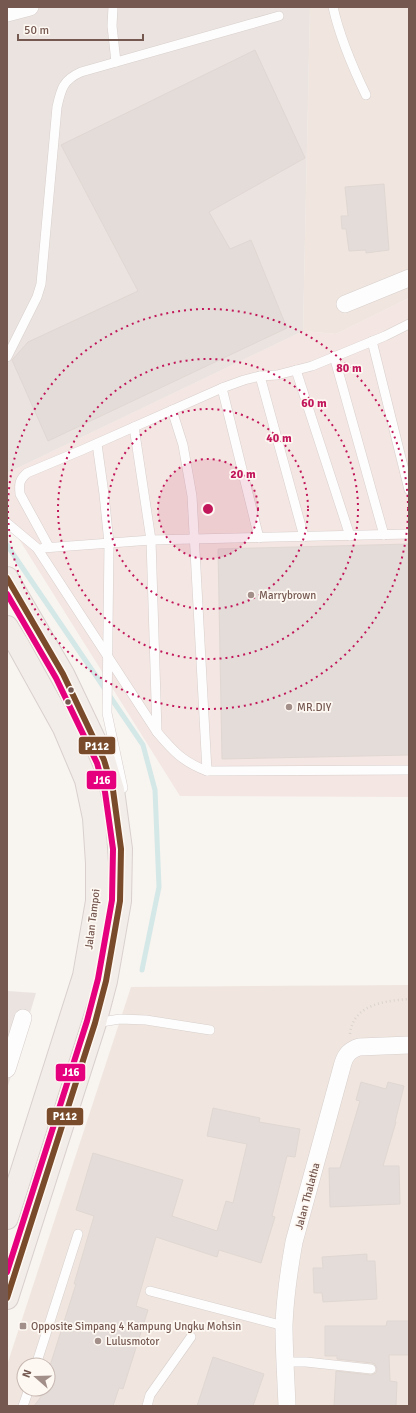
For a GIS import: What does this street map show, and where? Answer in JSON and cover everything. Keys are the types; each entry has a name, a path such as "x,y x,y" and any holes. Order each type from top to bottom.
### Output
{"main road":[{"path":"7,578 63,674 104,760 121,819 120,901 106,981 95,1023 7,1298"},
{"name":"Jalan Tampoi","path":"7,627 18,644 64,728 86,780 94,818 97,901 84,976 7,1218"}],"street":[{"path":"7,13 30,7"},
{"path":"345,304 409,278"},
{"path":"7,1069 23,1018"},
{"path":"348,1052 359,1047 409,1045"},
{"name":"Jalan Thalatha","path":"287,1406 284,1326 286,1293 294,1242 343,1062 348,1052"}],"lane":[{"path":"112,7 112,26 116,62"},
{"path":"333,7 342,39 352,66 366,95"},
{"path":"7,356 37,297 41,284 57,107 61,91 70,77 81,72 279,16"},
{"path":"49,547 20,494 20,479 27,473 97,444 222,388 260,376 277,375 312,366 409,324"},
{"path":"372,341 409,490"},
{"path":"334,356 384,535"},
{"path":"296,370 350,536"},
{"path":"260,376 304,537"},
{"path":"222,388 259,538"},
{"path":"172,410 183,445 192,496 207,771"},
{"path":"134,427 151,540 157,732"},
{"path":"97,444 109,543 106,713 124,796"},
{"path":"7,524 37,548 157,732 172,750 192,765 207,771 409,770"},
{"path":"37,548 151,540 409,534"},
{"path":"95,1023 120,1018 146,1020 210,1030"},
{"path":"39,1357 78,1234"},
{"path":"150,1291 284,1326"},
{"path":"147,1406 150,1395 191,1337"},
{"path":"285,1362 306,1362 371,1369"}],"path":[{"path":"348,1052 350,1028 355,1016 372,1005 391,1000 409,999"}],"shaded area":[{"path":"7,7 310,7 303,331 7,473"},
{"path":"310,7 409,7 409,298 336,334 303,331"},
{"path":"409,298 409,797 180,796 7,520 7,473 303,331 336,334"},
{"path":"409,985 409,1406 7,1406 7,1365 131,987"},
{"path":"7,991 36,993 7,1089"}],"building":[{"path":"255,50 305,158 209,212 230,249 251,240 287,328 48,441 12,360 28,342 138,291 61,145"},
{"path":"384,184 389,250 366,253 366,250 349,251 346,229 342,229 341,216 348,216 345,187"},
{"path":"409,544 409,755 222,759 218,549"},
{"path":"361,1082 386,1089 388,1082 404,1086 396,1122 383,1166 399,1166 400,1204 330,1207 329,1168 340,1168 360,1101 356,1100"},
{"path":"213,1108 260,1118 259,1122 300,1129 295,1157 287,1156 272,1216 275,1217 261,1263 219,1250 217,1257 156,1237 136,1306 148,1310 123,1389 119,1388 113,1406 34,1406 41,1397 56,1397 56,1357 53,1357 76,1284 74,1284 94,1216 76,1210 93,1153 183,1180 172,1216 217,1231 226,1201 233,1203 247,1144 207,1136"},
{"path":"367,1254 367,1261 375,1261 377,1299 323,1302 322,1293 314,1293 313,1268 323,1268 322,1257"},
{"path":"387,1321 409,1321 409,1355 389,1355 390,1381 397,1382 396,1406 334,1406 336,1371 371,1375 376,1373 377,1369 375,1364 372,1363 337,1359 337,1356 325,1356 325,1326 386,1326"},
{"path":"213,1357 264,1374 253,1406 197,1406"}],"waterway":[{"path":"7,545 143,745 155,790 159,887 142,970"}],"transit line":[{"name":"P112","path":"7,578 63,674 104,760 113,790 121,849 120,901 106,981 95,1023 7,1298"},
{"name":"J16","path":"7,594 56,678 97,763 105,792 113,849 112,900 98,979 87,1021 7,1272"}],"place":[{"name":"Marrybrown","path":"251,595"},
{"name":"MR.DIY","path":"289,707"},
{"name":"Opposite Simpang 4 Kampung Ungku Mohsin","path":"23,1326"},
{"name":"Lulusmotor","path":"98,1341"}]}
